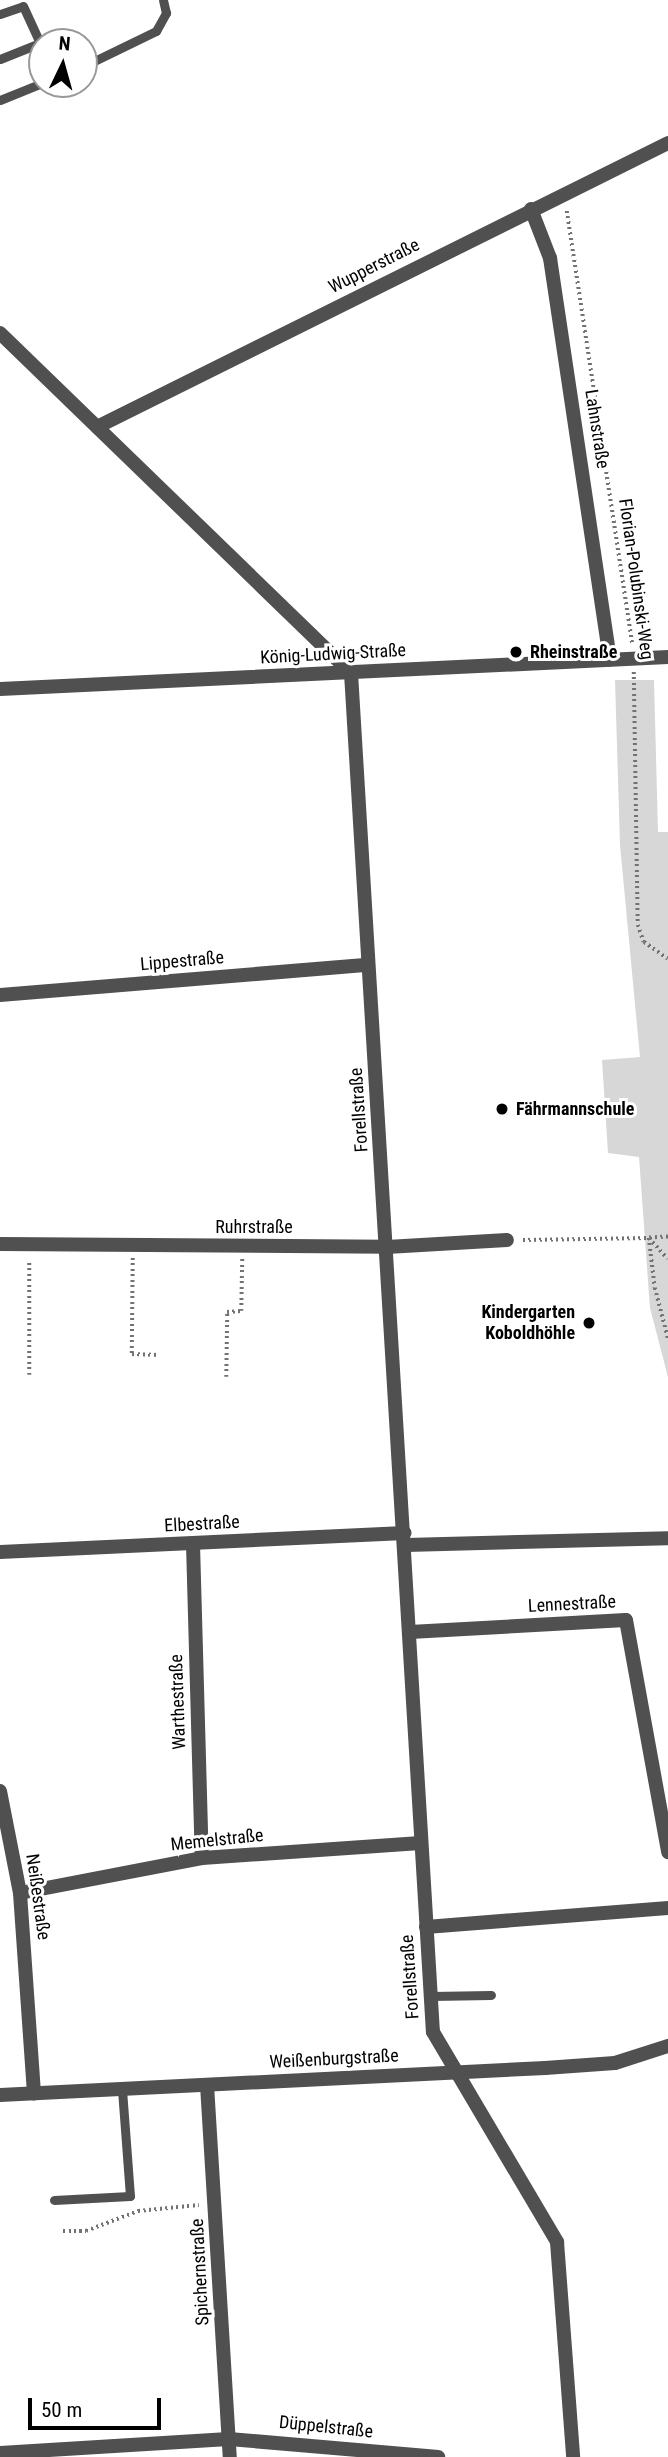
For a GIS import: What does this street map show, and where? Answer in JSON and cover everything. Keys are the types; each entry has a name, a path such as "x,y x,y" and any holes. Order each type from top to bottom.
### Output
{"street":[{"name":"Wupperstraße","path":"97,427 564,192 668,143"},
{"name":"Lahnstraße","path":"531,209 550,258 610,660"},
{"path":"0,333 351,673"},
{"name":"König-Ludwig-Straße","path":"0,689 668,657"},
{"name":"Forellstraße","path":"351,673 433,2032 557,2242 573,2457"},
{"name":"Lippestraße","path":"0,995 368,965"},
{"name":"Ruhrstraße","path":"0,1244 387,1247 507,1240"},
{"path":"405,1539 668,1538"},
{"name":"Elbestraße","path":"0,1552 405,1539"},
{"name":"Warthestraße","path":"193,1544 202,1858"},
{"name":"Lennestraße","path":"410,1632 626,1620 668,1852"},
{"name":"Neißestraße","path":"0,1796 20,1893 34,2094"},
{"name":"Memelstraße","path":"20,1893 202,1858 420,1843"},
{"path":"426,1927 668,1908"},
{"name":"Weißenburgstraße","path":"0,2095 615,2063 668,2046"},
{"name":"Spichernstraße","path":"207,2085 230,2457"},
{"name":"Düppelstraße","path":"0,2453 229,2439 438,2457"}],"lane":[{"path":"98,59 156,31 166,13 163,0"},
{"path":"0,14 23,5 33,28"},
{"path":"0,59 28,50"},
{"path":"0,100 28,89"},
{"path":"431,1996 491,1995"},
{"path":"54,2200 130,2196 122,2090"}],"path":[{"name":"Florian-Polubinski-Weg","path":"564,192 634,658 638,925 644,942 668,959"},
{"path":"507,1240 668,1237"},
{"path":"649,1238 668,1259"},
{"path":"649,1238 655,1288 668,1338"},
{"path":"29,1244 29,1375"},
{"path":"134,1245 132,1354 159,1354"},
{"path":"226,1377 227,1312 241,1311 242,1246"},
{"path":"63,2231 86,2231 138,2210 215,2203"}],"shaded area":[{"path":"615,680 654,680 658,832 668,832 668,1377 650,1308 639,1157 608,1153 602,1060 640,1057 620,845"}],"place":[{"name":"Rheinstraße","path":"516,652"},
{"name":"Fährmannschule","path":"502,1109"},
{"name":"Kindergarten Koboldhöhle","path":"589,1323"}]}
